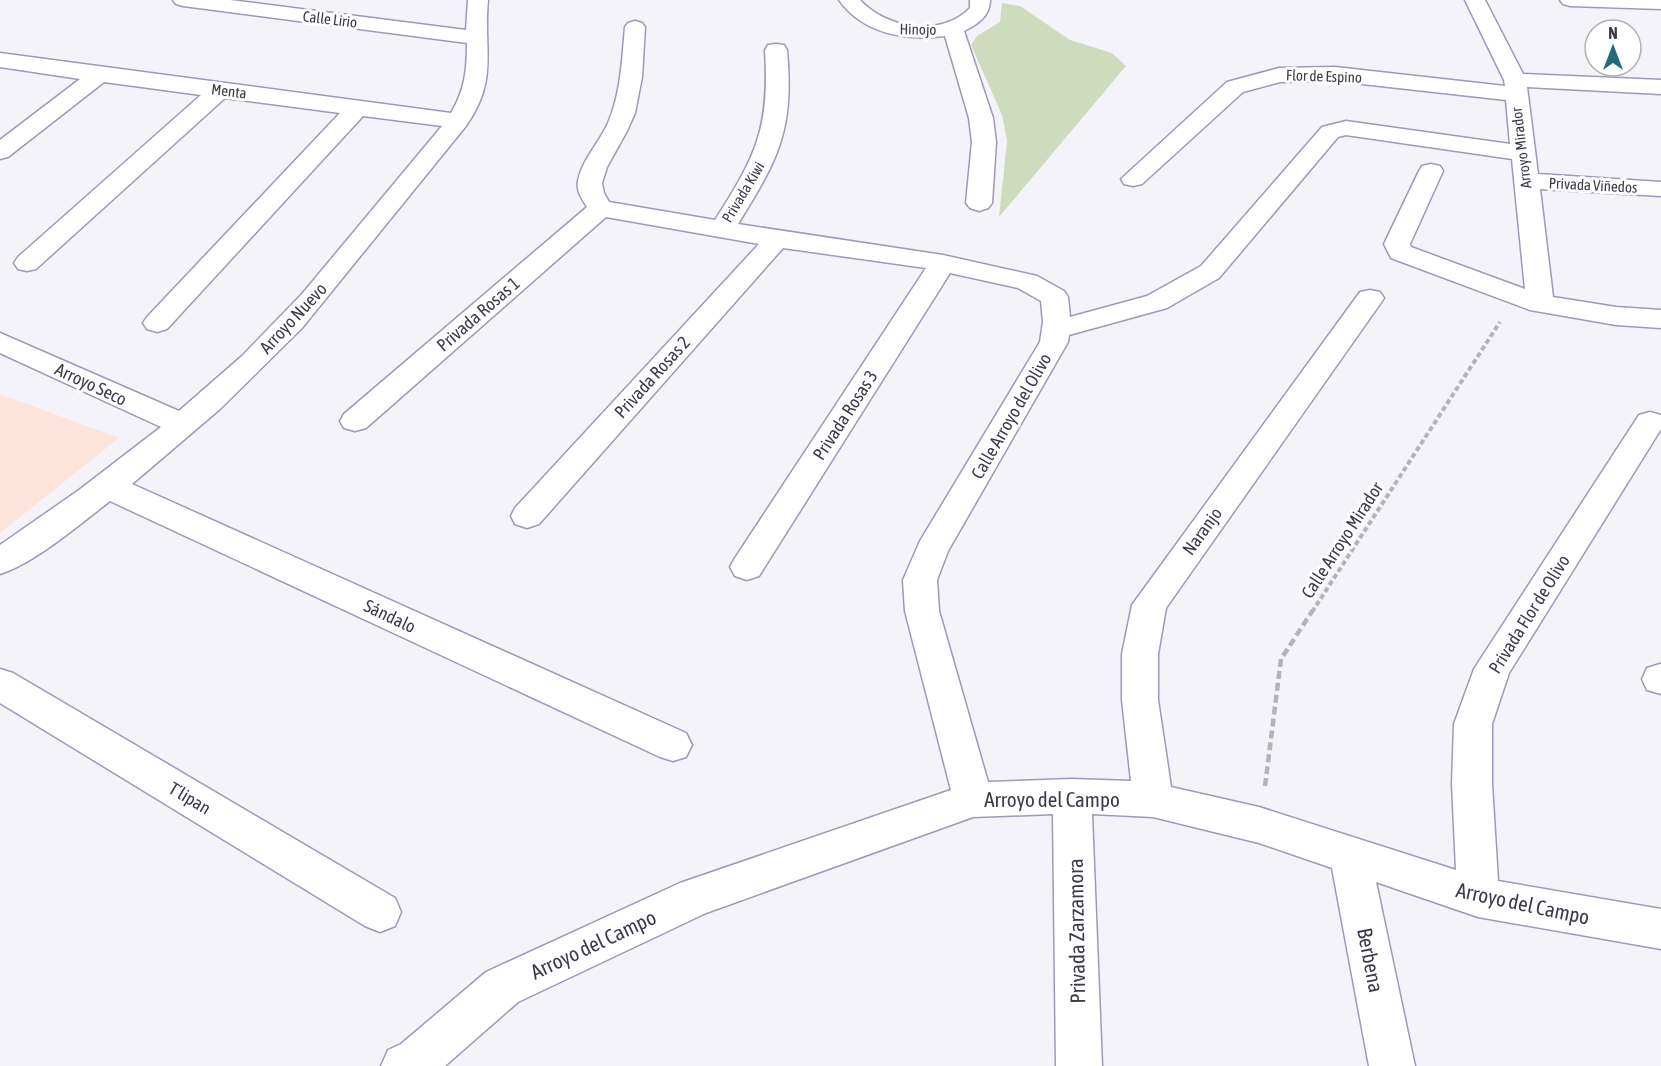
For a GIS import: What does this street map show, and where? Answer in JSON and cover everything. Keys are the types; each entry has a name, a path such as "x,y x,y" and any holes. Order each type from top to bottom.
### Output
{"street":[{"name":"Calle Lirio","path":"183,0 476,38"},
{"name":"Arroyo Nuevo","path":"0,561 34,541 183,425 247,367 312,300 458,121 475,88 475,18 478,0"},
{"name":"Hinojo","path":"849,0 873,21 894,29 918,32 953,28 965,24 980,9 980,0"},
{"name":"Arroyo Mirador","path":"1475,0 1498,41 1515,87 1525,182 1528,300"},
{"path":"1570,0 1661,3"},
{"path":"601,208 592,197 590,185 594,168 619,126 627,101 635,27"},
{"path":"953,28 981,118 984,142 979,203"},
{"name":"Privada Kiwi","path":"722,229 759,171 773,134 778,100 776,50"},
{"name":"Menta","path":"0,60 458,121"},
{"name":"Flor de Espino","path":"1133,179 1235,87 1264,78 1298,74 1335,74 1515,87 1661,87"},
{"path":"0,153 99,75"},
{"path":"27,263 220,90"},
{"path":"157,322 357,108"},
{"path":"1056,330 1157,302 1210,272 1330,132 1346,128 1522,153"},
{"path":"1431,171 1397,244 1400,252 1528,300 1616,316 1661,319"},
{"name":"Privada Viñedos","path":"1525,182 1661,189"},
{"name":"Calle Arroyo del Olivo","path":"601,208 777,239 943,263 1027,282 1054,297 1056,330 1054,342 932,550 920,580 922,611 973,800"},
{"name":"Privada Rosas 1","path":"355,421 601,208"},
{"name":"Privada Rosas 2","path":"526,516 777,239"},
{"name":"Privada Rosas 3","path":"747,567 943,263"},
{"name":"Naranjo","path":"1154,800 1140,700 1140,654 1149,605 1370,298"},
{"name":"Arroyo Seco","path":"0,342 183,425"},
{"name":"Privada Flor de Olivo","path":"1478,897 1472,784 1473,724 1492,669 1650,422"},
{"name":"Sándalo","path":"107,486 673,745"},
{"name":"T´lipan","path":"0,684 380,912"},
{"name":"Arroyo del Campo","path":"412,1064 502,987 695,897 973,800 1072,796 1154,800 1259,825 1478,897 1661,929"},
{"name":"Privada Zarzamora","path":"1072,796 1079,1066"},
{"name":"Berbena","path":"1350,854 1392,1066"}],"path":[{"name":"Calle Arroyo Mirador","path":"1259,825 1281,659 1528,300"}],"shaded area":[{"path":"0,394 119,438 0,533"}],"green space":[{"path":"1002,3 1020,6 1070,40 1112,53 1126,66 999,217 1007,141 1002,115 971,45 977,36 1000,22"}]}
